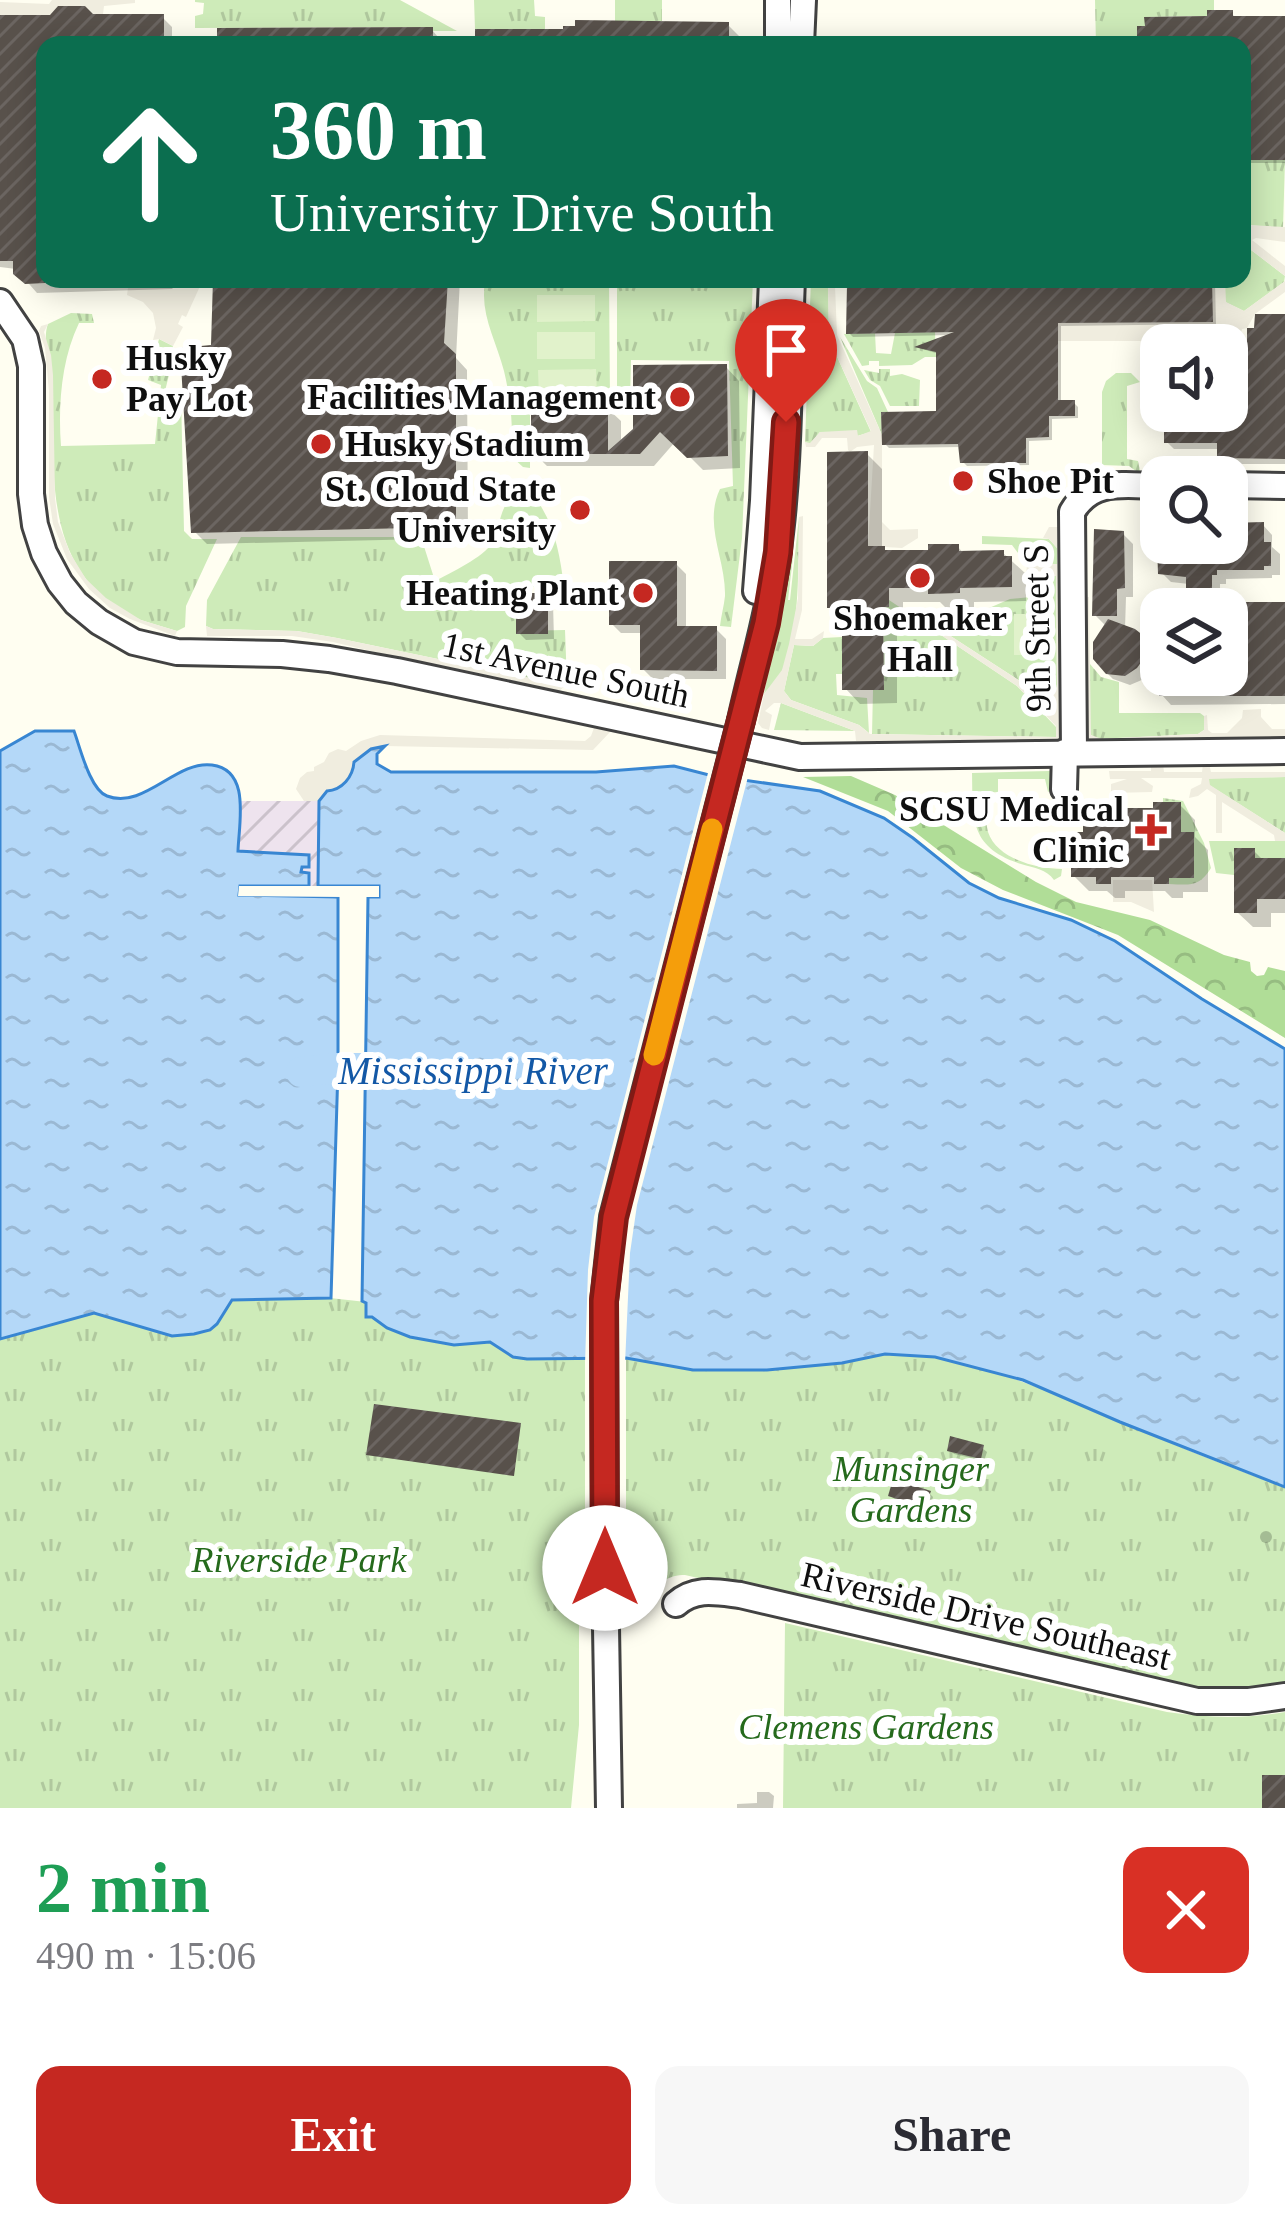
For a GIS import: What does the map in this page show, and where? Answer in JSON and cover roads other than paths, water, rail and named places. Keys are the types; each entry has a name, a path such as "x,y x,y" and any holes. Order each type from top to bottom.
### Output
{"street":[{"path":"778,0 778,36"},
{"path":"802,36 803,0"},
{"path":"749,683 764,502 772,288"},
{"path":"609,1808 604,1301 614,1217 766,623 779,535 792,288"},
{"name":"1st Avenue South","path":"0,302 20,330 28,352 32,494 44,553 66,591 99,622 147,646 177,652 329,659 777,753 824,758 1285,751"},
{"path":"1248,485 1285,486"},
{"name":"9th Street S","path":"1064,789 1070,752 1072,518 1081,497 1096,488 1140,487"},
{"name":"Riverside Drive Southeast","path":"676,1604 687,1594 706,1591 740,1595 1197,1702 1285,1696"}],"water":[{"path":"35,731 74,731 91,777 107,796 134,796 199,765 224,769 238,787 238,851 309,855 309,867 302,867 301,872 309,873 309,886 240,886 239,895 338,897 331,1298 232,1300 217,1324 194,1334 172,1336 94,1313 0,1339 0,751"},
{"path":"385,746 377,754 377,764 391,772 596,772 674,766 820,791 884,818 969,883 1115,941 1285,1049 1285,1487 1023,1380 935,1357 885,1354 767,1370 693,1370 626,1358 527,1359 513,1357 490,1342 454,1345 410,1337 366,1317 362,1301 368,897 379,897 379,886 318,886 319,801 346,782 354,762 371,749"}],"waterway":[{"name":"Mississippi River","path":"301,1072 402,1068"}],"place":[{"name":"Husky Pay Lot","path":"102,379"},
{"name":"Facilities Management","path":"680,397"},
{"name":"Husky Stadium","path":"321,444"},
{"name":"Shoe Pit","path":"963,481"},
{"name":"St. Cloud State University","path":"580,510"},
{"name":"Shoemaker Hall","path":"920,578"},
{"name":"Heating Plant","path":"643,593"},
{"name":"SCSU Medical Clinic","path":"1151,830"}],"park label":[{"name":"Munsinger Gardens","path":"911,1490"},
{"name":"Riverside Park","path":"299,1560"},
{"name":"Clemens Gardens","path":"866,1727"}]}
